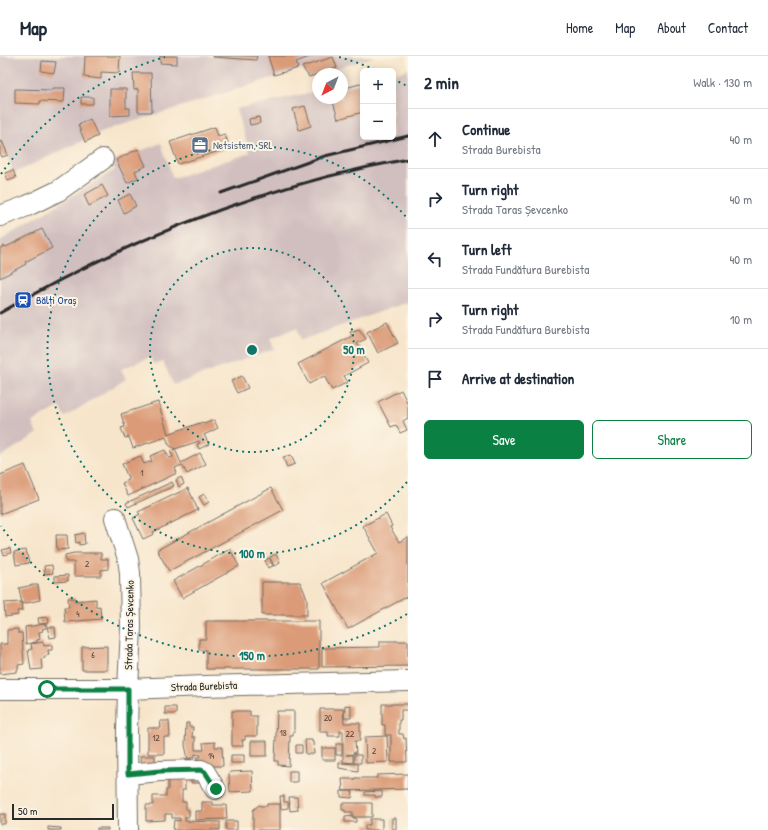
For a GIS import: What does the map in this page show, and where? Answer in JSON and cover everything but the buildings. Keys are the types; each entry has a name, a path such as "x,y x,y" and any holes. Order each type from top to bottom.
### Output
{"street":[{"path":"0,216 27,206 58,191 103,159"},
{"name":"Strada Taras Șevcenko","path":"115,518 128,559 130,573 131,628 128,689 128,830"},
{"name":"Strada Burebista","path":"0,689 128,689 408,681"},
{"path":"128,774 160,771 201,770 205,772 216,789"}],"shaded area":[{"path":"0,56 375,56 340,68 312,68 312,77 310,78 301,69 103,131 14,173 0,138"},
{"path":"408,69 408,302 301,340 297,328 270,338 274,349 173,385 163,361 153,364 150,357 121,369 126,379 65,417 59,407 32,422 37,434 0,457 0,240 115,170 112,162 161,143 173,178 250,153 236,109 312,92 312,104 348,104 348,85 360,83 360,140 396,140 396,74"}],"railway":[{"path":"221,193 325,156 408,136"},
{"path":"0,313 48,286 97,262 146,239 197,218 301,184 354,170 408,159"}],"place":[{"name":"Netsistem, SRL","path":"200,145"},
{"name":"Bălți Oraș","path":"23,300"}],"route":[{"path":"47,689 128,689 128,774 160,771 201,770 205,772 210,782 216,789"}]}
